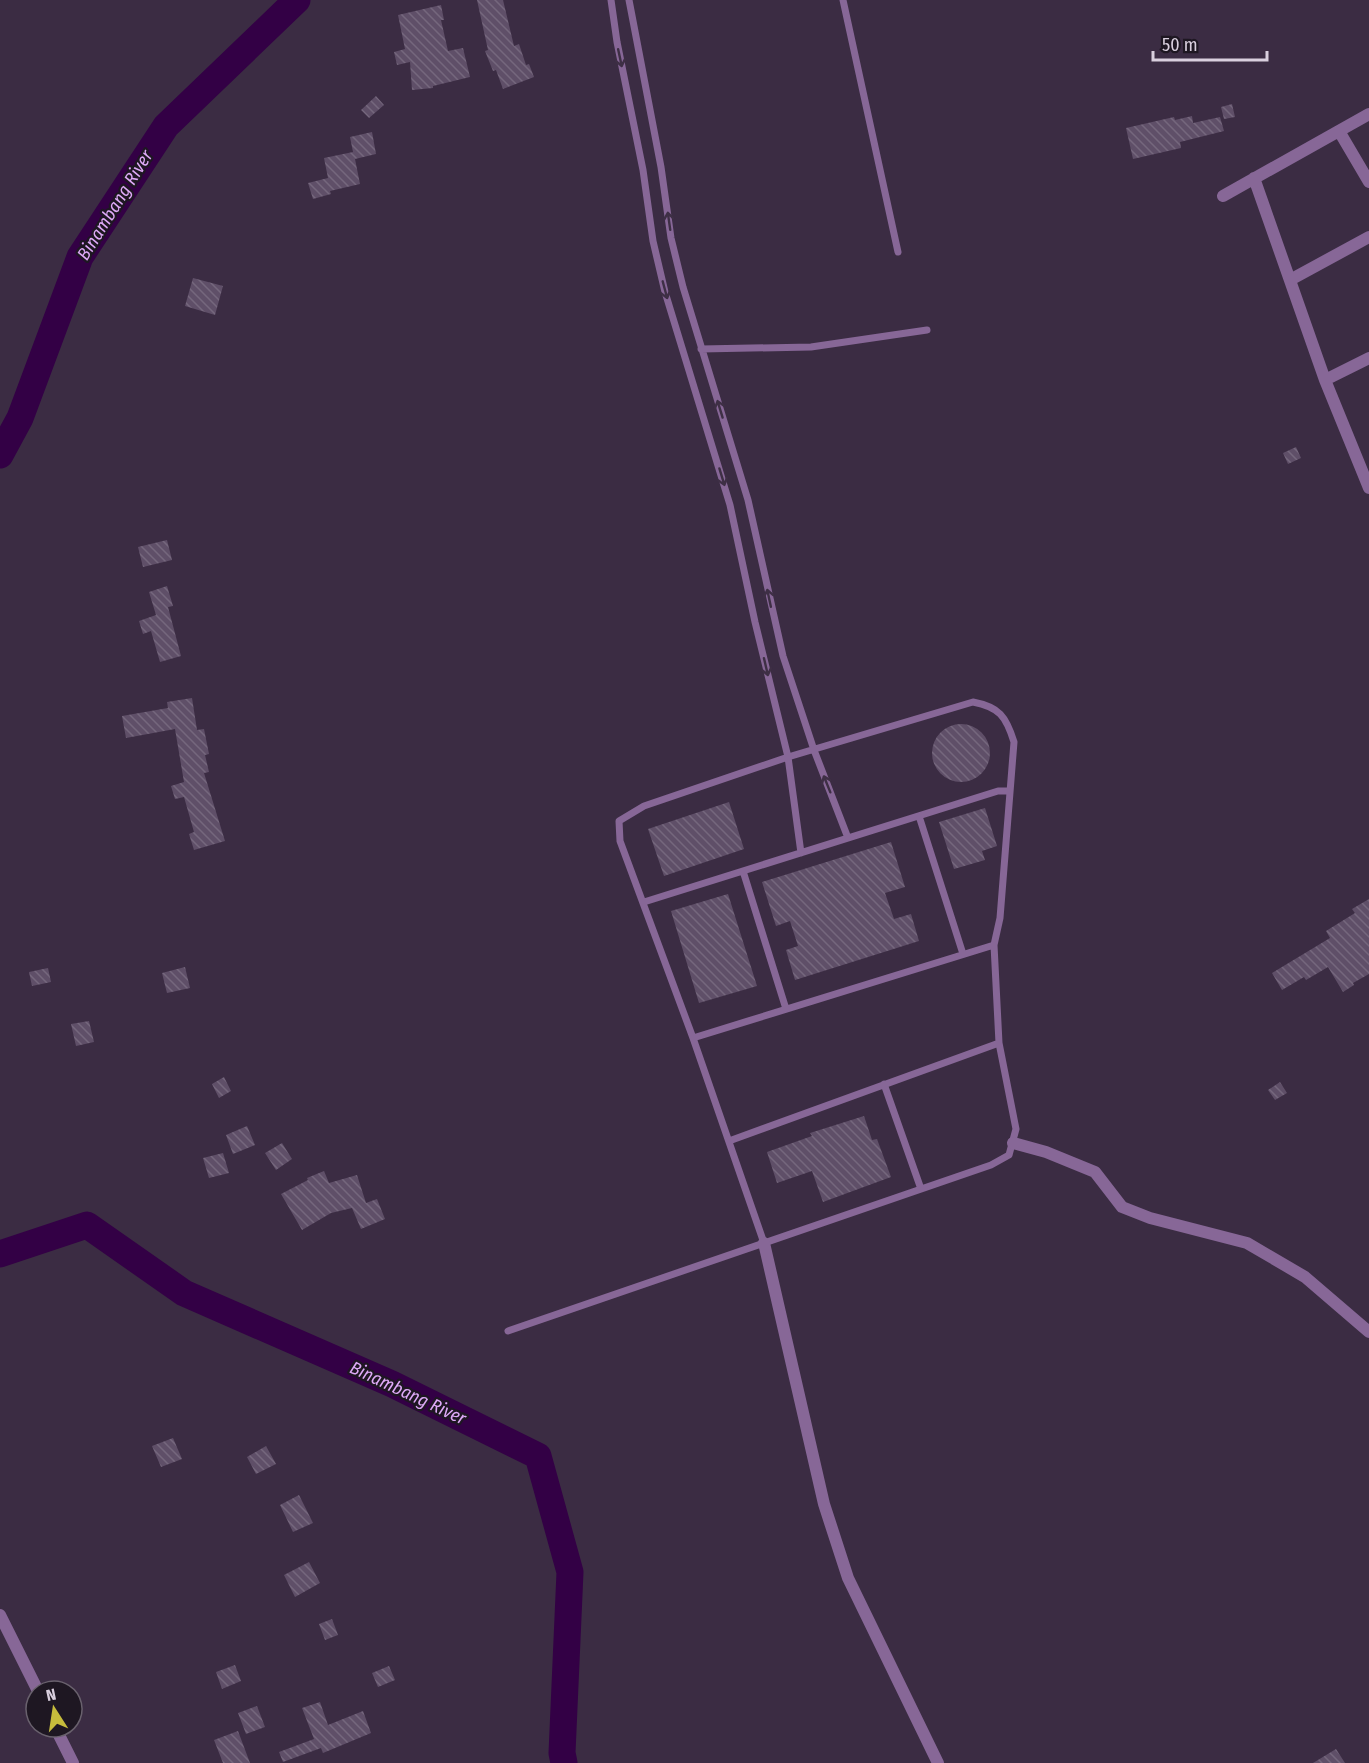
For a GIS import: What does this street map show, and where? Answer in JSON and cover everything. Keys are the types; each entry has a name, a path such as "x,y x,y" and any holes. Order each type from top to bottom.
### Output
{"street":[{"path":"1223,196 1369,114"},
{"path":"1339,131 1369,182"},
{"path":"1254,178 1325,380 1369,488"},
{"path":"1290,280 1369,237"},
{"path":"1325,380 1369,358"},
{"path":"1013,1143 1046,1152 1095,1172 1122,1208 1150,1218 1247,1243 1305,1277 1369,1332"},
{"path":"764,1243 824,1504 848,1578 938,1763"},
{"path":"0,1615 32,1679"},
{"path":"62,1739 73,1763"}],"lane":[{"path":"611,0 617,42 643,170 653,242 671,313 730,505 755,622 788,757 801,853"},
{"path":"629,0 661,167 671,238 683,287 748,500 783,656 814,750 848,838"},
{"path":"843,0 898,252"},
{"path":"701,349 811,347 927,330"},
{"path":"508,1331 991,1165 1009,1155 1016,1129 999,1043 994,945 1000,918 1014,742 1008,724 992,705 973,702 788,757 644,806 619,821 620,841 693,1038 764,1243"},
{"path":"644,902 998,791 1010,791"},
{"path":"919,816 963,954"},
{"path":"743,871 786,1009"},
{"path":"693,1038 994,945"},
{"path":"729,1141 999,1043"},
{"path":"884,1084 921,1189"}],"building":[{"path":"477,0 503,0 514,46 519,44 526,65 529,64 534,77 503,89 496,70 493,71 485,51 488,50"},
{"path":"441,5 444,20 441,20 448,51 463,48 470,77 433,86 433,88 412,90 410,62 397,65 394,52 405,49 398,15"},
{"path":"376,96 384,105 369,118 361,110"},
{"path":"1232,104 1235,117 1224,119 1221,107"},
{"path":"1192,116 1193,123 1220,117 1224,131 1180,142 1181,148 1133,159 1126,128 1174,117 1175,120"},
{"path":"372,132 376,154 355,159 360,184 330,191 331,194 313,199 308,183 328,178 324,158 353,152 350,137"},
{"path":"193,278 223,286 215,315 185,306"},
{"path":"1296,447 1301,458 1288,464 1283,453"},
{"path":"167,540 172,560 143,567 138,547"},
{"path":"167,586 173,606 168,607 181,656 160,662 151,631 143,634 139,621 156,615 149,592"},
{"path":"192,698 197,730 204,729 209,754 205,755 209,772 204,773 225,841 194,850 189,834 194,832 184,797 175,799 171,786 184,782 175,729 126,738 122,716 168,708 167,702"},
{"path":"955,724 967,724 982,732 990,747 990,759 982,774 967,782 955,782 940,774 932,759 932,747 940,732"},
{"path":"729,802 744,849 664,876 648,829"},
{"path":"985,808 997,846 982,851 985,860 954,869 939,822"},
{"path":"891,842 905,887 885,893 894,919 911,914 919,941 795,980 786,950 798,946 790,921 776,926 762,882"},
{"path":"728,894 757,986 699,1003 671,911"},
{"path":"1369,899 1369,974 1343,992 1328,967 1282,990 1272,973 1330,938 1326,931 1355,913 1352,909"},
{"path":"185,967 190,988 167,993 162,973"},
{"path":"48,968 51,982 32,986 29,972"},
{"path":"89,1021 94,1042 76,1046 71,1024"},
{"path":"224,1077 231,1091 219,1098 212,1084"},
{"path":"1280,1082 1287,1093 1275,1100 1268,1090"},
{"path":"864,1116 872,1140 877,1139 891,1177 823,1202 812,1171 777,1183 767,1152 812,1136 810,1133"},
{"path":"247,1126 255,1145 233,1154 226,1135"},
{"path":"282,1143 292,1159 276,1170 265,1153"},
{"path":"223,1153 229,1173 209,1178 203,1158"},
{"path":"324,1171 329,1183 357,1175 366,1203 377,1199 385,1219 361,1229 352,1208 331,1213 302,1230 281,1194 308,1180 307,1178"},
{"path":"173,1438 182,1459 161,1467 152,1446"},
{"path":"266,1446 276,1464 256,1474 247,1457"},
{"path":"299,1495 313,1523 293,1532 280,1505"},
{"path":"309,1562 320,1583 295,1597 284,1575"},
{"path":"332,1619 338,1635 325,1640 319,1624"},
{"path":"235,1665 241,1681 222,1689 216,1672"},
{"path":"389,1666 395,1680 378,1687 372,1673"},
{"path":"320,1702 328,1725 363,1711 371,1733 323,1753 321,1748 283,1762 279,1752 314,1739 302,1708"},
{"path":"257,1706 265,1727 246,1734 238,1713"},
{"path":"238,1731 250,1763 223,1763 214,1740"},
{"path":"1336,1749 1345,1763 1313,1763"}],"waterway":[{"name":"Binambang River","path":"0,455 20,418 80,257 166,126 297,0"},
{"name":"Binambang River","path":"0,1254 87,1225 184,1293 392,1384 538,1456 570,1572 562,1753 564,1763"}]}
